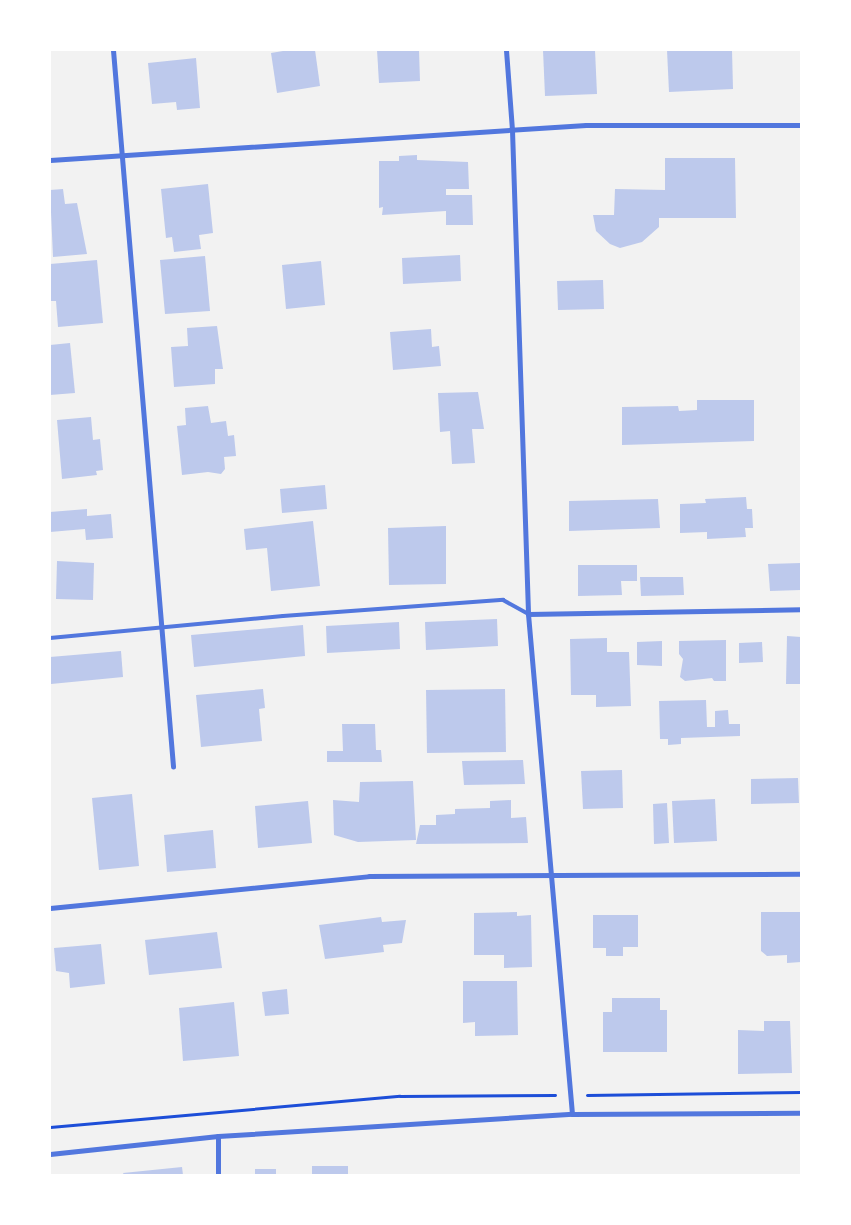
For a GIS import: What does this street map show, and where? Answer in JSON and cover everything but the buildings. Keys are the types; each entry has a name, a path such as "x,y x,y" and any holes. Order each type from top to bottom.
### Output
{"street":[{"path":"113,50 174,766"},
{"path":"506,50 512,130 528,614 553,877 572,1114"},
{"path":"50,160 122,152 586,125 801,126"},
{"path":"528,614 801,609"},
{"path":"50,908 369,876 553,877 801,874"},
{"path":"50,1154 218,1136 572,1114 801,1113"},
{"path":"218,1136 218,1175"}],"lane":[{"path":"50,638 162,627 503,600 528,614"}],"path":[{"path":"50,1127 400,1096 801,1092"}]}
